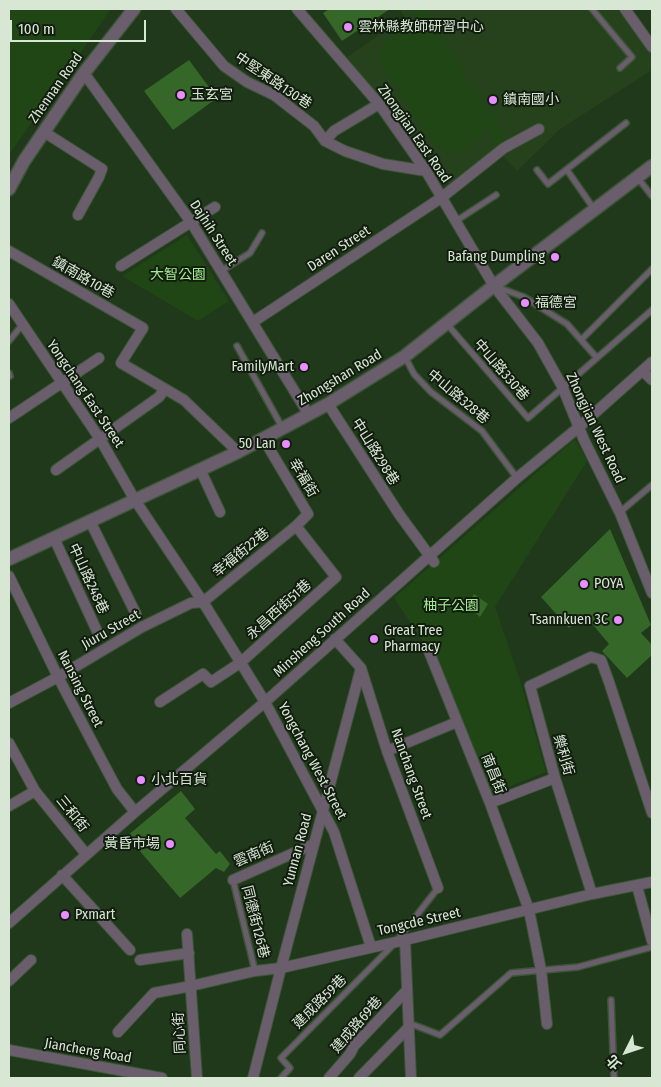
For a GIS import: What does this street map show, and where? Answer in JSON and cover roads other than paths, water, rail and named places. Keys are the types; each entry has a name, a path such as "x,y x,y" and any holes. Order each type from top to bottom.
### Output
{"street":[{"name":"Zhennan Road","path":"10,183 84,73 134,9"},
{"name":"中堅東路130巷","path":"176,9 224,66 280,100 314,126 325,141 345,151 383,164 426,171"},
{"name":"Zhongjian East Road","path":"297,9 379,104 426,171 494,286"},
{"path":"626,9 652,47"},
{"name":"Dajhih Street","path":"84,73 191,222 309,415"},
{"path":"325,141 334,131 379,104"},
{"name":"Daren Street","path":"253,322 441,198 504,148 539,129"},
{"path":"44,132 102,169 100,177 78,215"},
{"name":"Zhongshan Road","path":"9,559 238,452 328,404 405,356 652,166"},
{"path":"121,266 215,207"},
{"name":"鎮南路10巷","path":"9,250 143,328 121,363 164,390"},
{"name":"Zhongjian West Road","path":"494,286 538,342 562,386 584,440 649,577 652,593"},
{"name":"Yongchang East Street","path":"9,304 100,439 136,500"},
{"path":"9,418 99,358"},
{"name":"Minsheng South Road","path":"9,923 86,854 265,702 335,639 432,559 517,478 579,427 652,362"},
{"path":"643,371 652,380"},
{"path":"56,470 159,397 164,390 184,400 238,452"},
{"name":"中山路298巷","path":"328,404 398,514 432,559"},
{"name":"幸福街","path":"263,438 308,514 296,526"},
{"path":"200,470 220,512"},
{"name":"Yongchang West Street","path":"136,500 203,602 265,702 323,810 334,832 371,947"},
{"path":"90,521 136,614"},
{"name":"永昌西街51巷","path":"160,702 203,674 212,682 240,663 336,577 296,526"},
{"name":"幸福街22巷","path":"203,602 296,526"},
{"name":"中山路248巷","path":"54,538 97,631"},
{"name":"Nansing Street","path":"9,576 58,677 117,789 135,812"},
{"name":"Jiuru Street","path":"9,703 58,677 142,627 192,603 203,602"},
{"path":"335,639 362,668"},
{"name":"南昌街","path":"428,649 490,803 529,910 541,970 547,1024"},
{"name":"樂利街","path":"592,894 555,778 530,686 591,657 600,660 604,667 652,813"},
{"name":"Nanchang Street","path":"362,668 387,751 438,888"},
{"name":"Yunnan Road","path":"253,1078 280,968 362,668"},
{"path":"387,751 456,722"},
{"name":"三和街","path":"9,743 35,791 86,854"},
{"path":"490,803 555,778"},
{"path":"9,806 35,791"},
{"name":"雲南街","path":"232,880 314,844"},
{"path":"62,875 130,950"},
{"name":"Tongcde Street","path":"191,986 400,942 592,894 652,882"},
{"path":"637,886 652,941"},
{"name":"同心街","path":"186,934 189,953 197,1078"},
{"path":"400,942 407,990 411,1078"},
{"path":"140,960 189,953"},
{"path":"9,981 31,960"},
{"path":"118,1032 154,993 191,986"},
{"name":"建成路69巷","path":"329,1078 350,1054 354,1046 407,990"},
{"path":"359,1078 408,1028"},
{"name":"Jiancheng Road","path":"9,1050 160,1078"}],"lane":[{"path":"592,9 632,57 620,68"},
{"path":"537,170 548,184 626,123"},
{"path":"567,170 595,209"},
{"path":"637,177 652,196"},
{"path":"455,222 496,195"},
{"path":"221,271 250,254 262,233"},
{"path":"581,340 652,269"},
{"path":"494,286 531,302 567,324 597,358"},
{"path":"562,386 652,310"},
{"name":"中山路330巷","path":"446,324 528,418 562,386"},
{"path":"9,341 22,325"},
{"path":"236,346 282,428"},
{"name":"中山路328巷","path":"405,356 414,374 430,392 482,431 517,478"},
{"path":"620,513 652,485"},
{"name":"同德街126巷","path":"232,880 255,971"},
{"path":"400,942 438,888"},
{"name":"建成路59巷","path":"281,1078 290,1068 281,1058 400,942"},
{"path":"408,1028 414,1025 440,1035 511,973 578,967 652,947"},
{"path":"611,1000 614,1078"}],"place":[{"name":"雲林縣教師研習中心","path":"348,27"},
{"name":"玉玄宮","path":"181,95"},
{"name":"鎮南國小","path":"493,100"},
{"name":"Bafang Dumpling","path":"555,257"},
{"name":"福德宮","path":"525,303"},
{"name":"FamilyMart","path":"304,367"},
{"name":"50 Lan","path":"286,444"},
{"name":"POYA","path":"584,584"},
{"name":"Tsannkuen 3C","path":"618,620"},
{"name":"Great Tree Pharmacy","path":"374,639"},
{"name":"小北百貨","path":"141,780"},
{"name":"黃昏市場","path":"170,844"},
{"name":"Pxmart","path":"65,915"}],"park label":[{"name":"大智公園","path":"178,275"},
{"name":"柚子公園","path":"451,606"}]}
